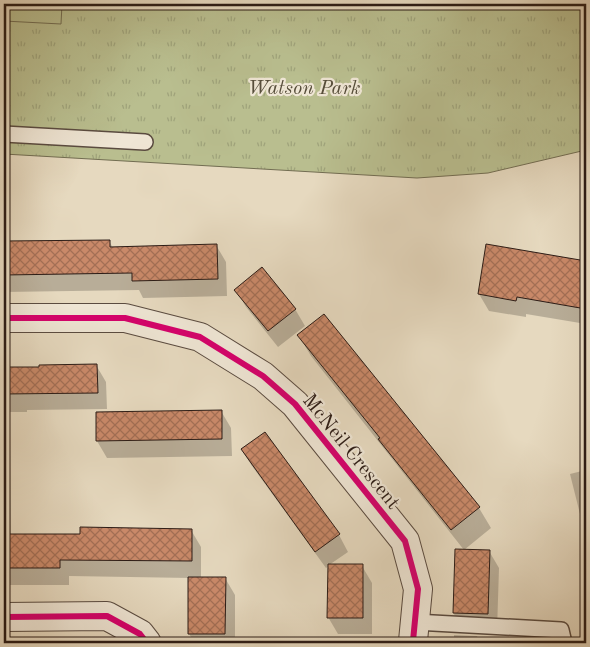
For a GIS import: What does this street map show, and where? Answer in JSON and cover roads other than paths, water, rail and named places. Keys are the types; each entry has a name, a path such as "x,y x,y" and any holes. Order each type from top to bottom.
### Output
{"street":[{"name":"McNeil Crescent","path":"4,318 125,318 200,337 262,376 295,404 405,541 418,589 414,633"},
{"path":"4,617 107,616 140,634 147,643"}],"lane":[{"path":"4,134 145,142"},
{"path":"414,633 561,630 564,643"}],"park label":[{"name":"Watson Park","path":"304,87"}]}
